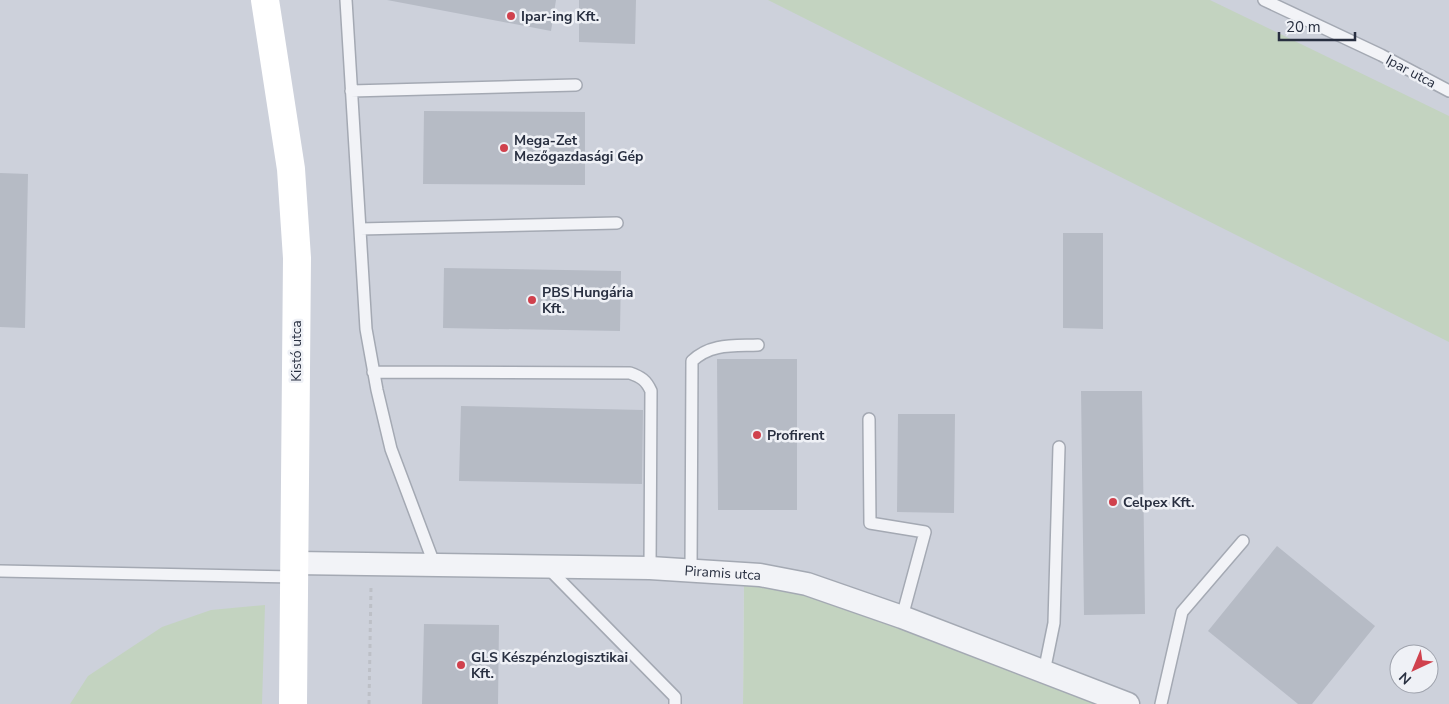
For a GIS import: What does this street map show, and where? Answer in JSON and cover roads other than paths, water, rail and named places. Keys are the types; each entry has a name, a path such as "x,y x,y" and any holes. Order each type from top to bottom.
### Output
{"street":[{"name":"Kistó utca","path":"265,0 291,168 297,258 293,704"},
{"name":"Piramis utca","path":"294,570 371,565 547,566 650,568 760,575 807,584 902,617 1128,704"}],"lane":[{"path":"346,0 366,330 373,372 391,449 435,566"},
{"name":"Ipar utca","path":"1264,0 1381,55 1449,91"},
{"path":"352,91 576,85"},
{"path":"360,229 617,223"},
{"path":"691,570 692,361 702,351 720,346 758,345"},
{"path":"373,372 630,373 640,376 647,382 651,391 650,568"},
{"path":"870,419 870,524 925,532 902,617"},
{"path":"1044,672 1054,623 1059,447"},
{"path":"1162,704 1182,612 1243,541"},
{"path":"547,566 675,697 675,704"},
{"path":"0,571 294,570"}],"place":[{"name":"Ipar-ing Kft.","path":"511,16"},
{"name":"Mega-Zet Mezőgazdasági Gép","path":"504,148"},
{"name":"PBS Hungária Kft.","path":"532,300"},
{"name":"Profirent","path":"757,435"},
{"name":"Celpex Kft.","path":"1113,502"},
{"name":"GLS Készpénzlogisztikai Kft.","path":"461,665"}]}
